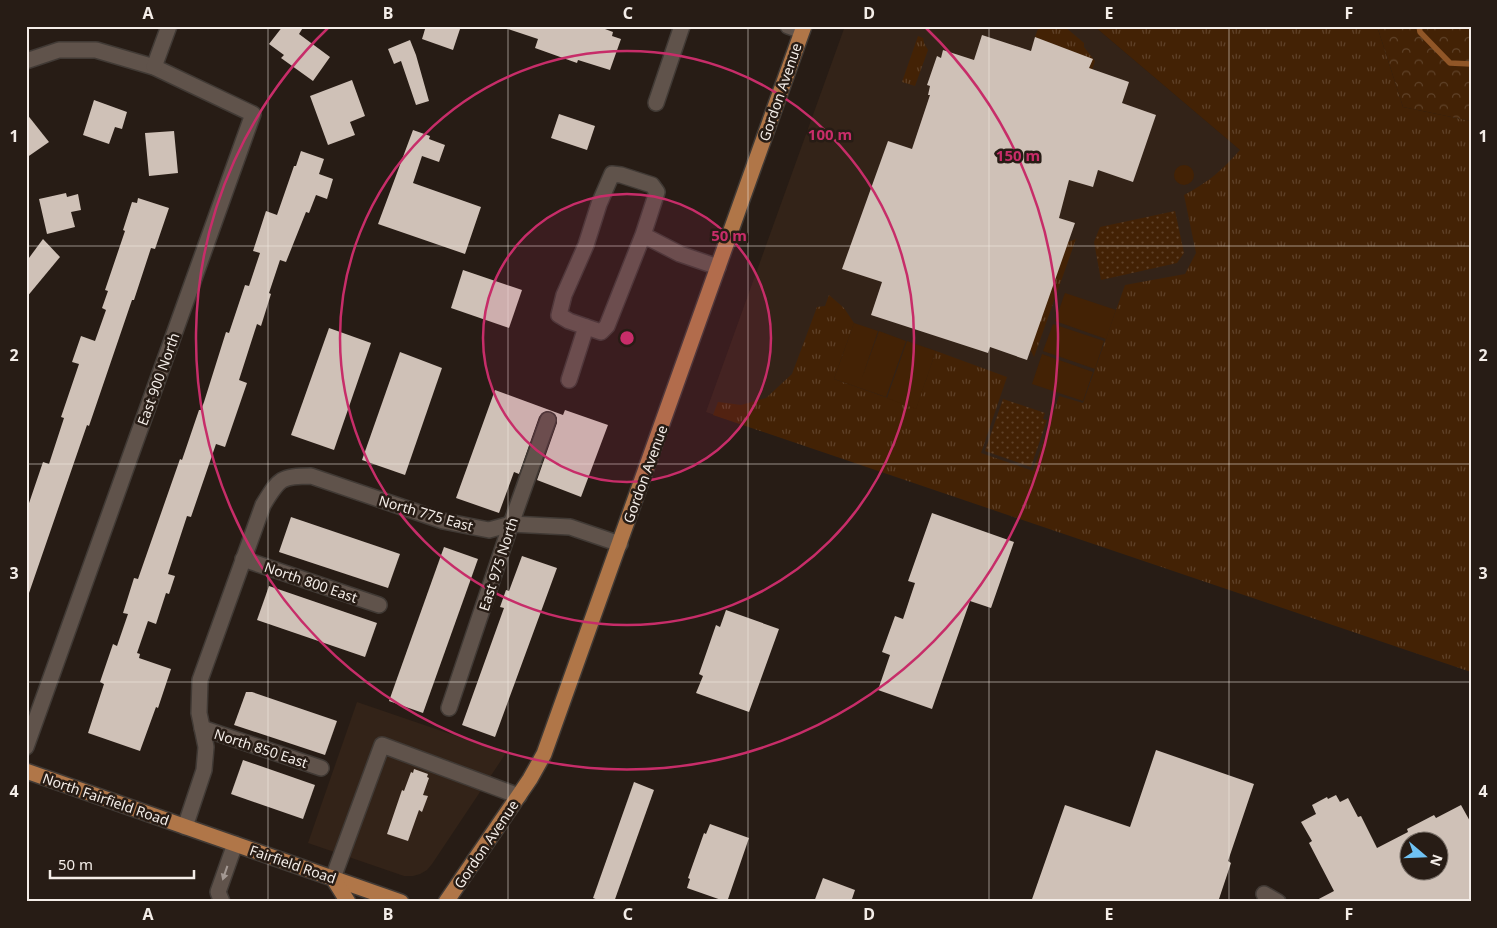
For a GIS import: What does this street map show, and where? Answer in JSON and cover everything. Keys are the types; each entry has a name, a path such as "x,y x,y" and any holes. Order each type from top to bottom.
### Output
{"main road":[{"name":"Gordon Avenue","path":"446,902 538,766 551,736 718,267 798,28"},
{"name":"North Fairfield Road","path":"26,771 185,827"},
{"name":"Fairfield Road","path":"185,827 401,902"},
{"path":"333,878 348,902"}],"street":[{"path":"26,61 59,50 96,50 154,67 169,26"},
{"path":"656,103 682,26"},
{"name":"East 900 North","path":"26,747 253,114 154,67"},
{"path":"612,174 652,185 657,192 643,235 607,326 601,332 569,321 559,315 564,295 586,245 599,204 612,174"},
{"path":"643,235 680,254 718,267"},
{"path":"569,380 586,327"},
{"name":"East 975 North","path":"449,708 548,420"},
{"name":"North 775 East","path":"244,559 263,505 276,484 291,476 311,476 443,521 490,530 511,524 570,527 620,544"},
{"path":"185,827 204,770 206,747 199,713 200,680 244,559"},
{"name":"North 800 East","path":"244,559 379,605"},
{"name":"North 850 East","path":"202,728 321,768"},
{"path":"333,878 382,745 519,796"},
{"path":"222,902 218,892 235,844"},
{"path":"1264,894 1278,902"}],"shaded area":[{"path":"845,26 1094,26 1279,183 1338,626 706,412"},
{"path":"357,702 506,753 432,864 420,874 404,876 308,843"}],"green space":[{"path":"1039,26 1064,26 1084,43 1084,47 1095,61 1085,91 1082,89 1092,59 1035,37"},
{"path":"1094,26 1377,26 1403,107 1471,121 1471,672 713,415 718,402 741,405 766,398 792,374 817,307 825,306 829,295 844,308 854,323 834,379 916,408 936,351 1007,377 981,453 1033,471 1059,396 1083,403 1125,285 1185,274 1196,253 1184,195 1215,175 1240,150"},
{"path":"1377,26 1471,26 1471,121 1403,107"},
{"path":"918,36 923,38 928,50 915,86 902,82"},
{"path":"1184,165 1191,168 1194,175 1191,182 1184,185 1177,182 1174,175 1177,168"},
{"path":"1175,211 1184,253 1177,263 1101,280 1094,242 1100,227"},
{"path":"1076,239 1034,357 1030,349 1068,242"},
{"path":"1065,293 1116,310 1106,339 1055,321"},
{"path":"854,323 878,331 862,378 879,331 906,341 886,397 834,379"},
{"path":"1053,324 1104,341 1095,369 1043,351"},
{"path":"907,341 936,351 916,409 887,398"},
{"path":"1042,354 1093,372 1083,401 1032,384"},
{"path":"1003,399 1045,413 1043,419 1047,420 1031,467 985,451"}],"building":[{"path":"283,26 304,26 299,34 330,57 313,81 281,58 284,55 269,44"},
{"path":"426,26 461,26 453,50 422,39"},
{"path":"508,26 597,26 613,32 612,36 621,39 610,70 578,60 577,63 535,48 538,39 508,29"},
{"path":"982,35 1031,51 1035,37 1093,59 1089,68 1129,82 1122,103 1156,115 1133,182 1098,170 1093,187 1069,180 1059,218 1075,223 1027,360 990,347 988,353 871,315 882,282 842,269 888,141 912,149 930,95 928,95 930,86 927,85 937,56 941,58 943,50 974,60"},
{"path":"410,40 429,101 416,105 401,61 394,64 388,49"},
{"path":"352,80 365,116 350,122 355,135 328,145 310,96"},
{"path":"94,100 127,112 122,129 115,127 109,144 83,135"},
{"path":"26,113 49,142 26,158"},
{"path":"559,114 595,126 587,150 551,138"},
{"path":"413,130 430,136 429,139 445,145 439,162 422,156 413,183 481,207 465,254 378,224"},
{"path":"174,131 178,173 149,176 145,133"},
{"path":"301,151 324,159 319,174 333,179 327,199 316,195 309,213 306,212 286,262 280,260 261,326 257,324 239,380 247,383 225,447 216,444 191,517 187,516 168,574 175,576 169,594 166,593 156,624 148,621 137,653 140,654 139,658 171,669 158,708 156,707 140,751 88,733 104,684 100,682 113,644 117,646 128,614 123,613 134,578 138,579 180,459 182,460 199,410 201,410 204,402 226,332 229,333 245,285 249,286 260,253 253,251 266,211 277,215"},
{"path":"66,193 67,197 78,194 81,210 71,212 75,227 47,234 39,199"},
{"path":"138,198 169,208 155,249 151,248 29,593 26,593 26,512 43,462 49,464 64,418 61,417 79,364 72,362 81,336 95,341 106,310 102,308 108,291 105,290 125,231 123,230 132,202 137,203"},
{"path":"43,239 60,257 26,298 26,262"},
{"path":"463,270 522,290 509,328 451,308"},
{"path":"329,328 371,343 334,450 291,435"},
{"path":"400,352 442,368 405,475 362,460"},
{"path":"495,390 563,415 565,410 608,425 581,497 537,480 557,423 555,414 547,411 539,417 519,474 514,472 499,513 456,498"},
{"path":"932,513 1014,542 991,608 970,601 932,709 878,690 890,655 882,652 895,616 903,619 915,583 908,581"},
{"path":"291,517 400,554 388,588 279,552"},
{"path":"444,547 478,559 423,713 389,701"},
{"path":"522,556 557,568 495,737 462,725 504,608 500,607 506,590 509,591"},
{"path":"269,586 377,623 365,657 257,620"},
{"path":"726,610 779,629 749,712 696,693 703,676 699,674 716,625 720,627"},
{"path":"246,692 252,692 337,721 325,755 234,725"},
{"path":"1156,750 1254,784 1228,861 1231,863 1218,902 1031,902 1065,805 1130,827"},
{"path":"243,760 315,785 303,819 231,794"},
{"path":"414,769 428,774 427,777 429,778 423,795 428,796 422,812 419,810 408,841 387,834 402,790 404,791"},
{"path":"634,782 654,790 614,902 603,902 593,898"},
{"path":"1336,795 1340,802 1348,798 1358,817 1361,816 1377,848 1400,836 1400,880 1450,880 1450,830 1407,829 1434,815 1436,818 1461,805 1471,823 1471,902 1313,902 1334,891 1309,843 1312,841 1301,822 1316,814 1312,805 1327,797 1328,799"},
{"path":"710,824 749,838 727,902 687,888 690,879 688,878 704,833 706,834"},
{"path":"823,878 855,890 851,902 814,902"}],"waterway":[{"path":"1419,26 1420,32 1450,63 1471,64"}]}
